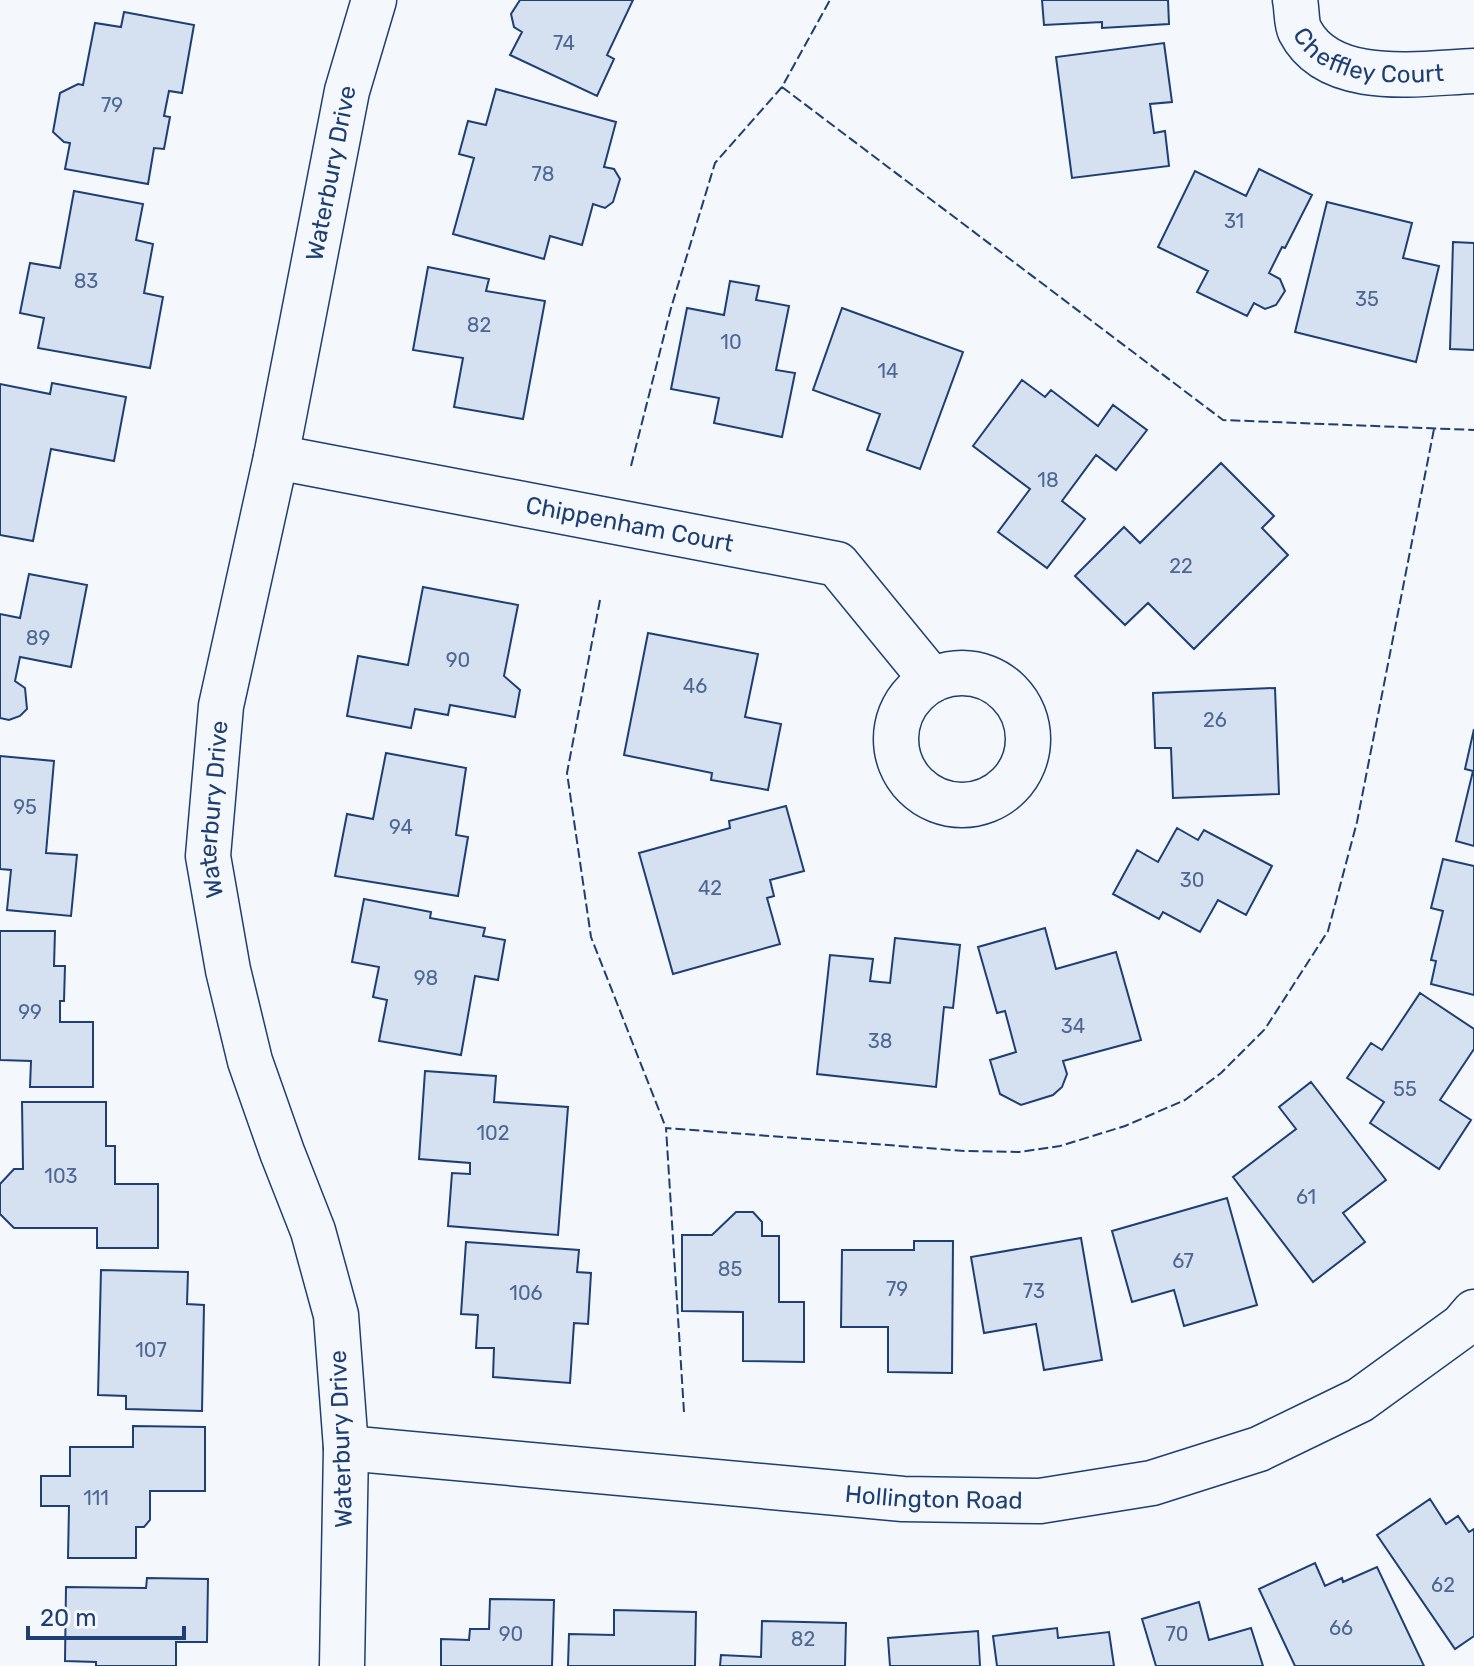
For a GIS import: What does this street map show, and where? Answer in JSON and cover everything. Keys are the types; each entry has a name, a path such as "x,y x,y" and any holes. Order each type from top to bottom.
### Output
{"street":[{"name":"Waterbury Drive","path":"342,1666 346,1448 336,1315 313,1231 250,1061 228,970 208,856 221,706 276,457 347,91 374,0"},
{"name":"Cheffley Court","path":"1295,0 1299,30 1319,54 1351,69 1375,75 1474,71"},
{"name":"Chippenham Court","path":"276,457 837,564 932,680"},
{"name":"Hollington Road","path":"346,1448 903,1499 1040,1501 1152,1483 1259,1449 1360,1400 1462,1326 1474,1312"}],"building":[{"path":"520,0 633,0 607,55 614,59 597,96 510,55 522,32 514,27 511,14"},
{"path":"1042,0 1168,0 1169,24 1102,28 1102,22 1044,25"},
{"path":"124,12 194,25 182,93 169,91 164,116 170,117 164,149 154,148 148,184 65,169 70,143 64,142 53,132 60,93 78,84 83,85 95,23 121,27"},
{"path":"1164,43 1172,102 1150,104 1154,133 1165,131 1169,166 1072,178 1056,57"},
{"path":"496,89 616,122 604,167 614,169 620,179 613,202 605,208 593,204 582,245 550,236 544,259 453,234 474,158 459,154 468,121 486,125"},
{"path":"1259,169 1312,195 1269,273 1280,279 1285,291 1276,305 1265,309 1254,303 1247,316 1197,292 1208,271 1158,247 1195,171 1246,196"},
{"path":"74,191 143,204 136,240 153,244 144,293 163,297 150,368 38,348 44,318 20,313 30,263 60,268"},
{"path":"1327,202 1412,223 1403,258 1439,266 1416,362 1295,332"},
{"path":"1453,242 1474,243 1474,350 1450,349"},
{"path":"428,267 489,279 486,291 545,301 523,419 454,407 463,358 413,350"},
{"path":"730,281 759,286 756,300 789,306 776,370 795,373 782,437 714,423 719,398 671,389 687,308 724,315"},
{"path":"842,308 963,352 920,469 867,450 880,414 813,390"},
{"path":"1022,380 1045,397 1051,390 1098,426 1113,405 1147,430 1116,470 1096,455 1062,501 1085,519 1047,568 998,532 1030,489 973,446"},
{"path":"52,383 126,397 114,461 51,449 33,541 0,535 0,384 50,394"},
{"path":"1221,463 1274,516 1262,528 1288,555 1194,649 1148,603 1125,625 1075,576 1124,527 1140,543"},
{"path":"29,574 87,585 71,667 20,657 15,681 25,688 27,709 9,720 0,718 0,614 20,618"},
{"path":"423,587 518,605 504,676 520,690 515,717 450,705 448,715 415,709 411,728 347,716 358,656 408,665"},
{"path":"648,633 758,654 745,717 781,724 768,790 711,780 712,773 624,755"},
{"path":"1275,688 1279,794 1173,798 1171,748 1155,748 1153,693"},
{"path":"1474,729 1474,846 1456,841 1473,771 1465,769"},
{"path":"386,753 466,768 456,835 468,837 458,896 335,876 347,814 373,819"},
{"path":"0,756 54,761 46,853 77,855 71,916 7,910 11,870 0,869"},
{"path":"786,806 804,871 770,880 774,896 767,898 780,944 673,974 639,853 730,828 729,821"},
{"path":"1177,828 1198,840 1204,830 1272,866 1246,915 1218,900 1200,932 1163,912 1159,919 1113,894 1137,850 1158,862"},
{"path":"1443,859 1474,866 1474,995 1431,984 1436,961 1431,960 1443,911 1431,908"},
{"path":"364,899 431,912 430,918 485,928 483,936 505,940 498,980 475,976 461,1055 379,1041 387,1000 373,997 379,967 352,962"},
{"path":"1045,928 1056,969 1116,952 1141,1040 1063,1061 1067,1074 1062,1087 1053,1095 1021,1105 1000,1094 990,1060 1016,1052 1005,1011 997,1013 978,947"},
{"path":"0,931 55,931 54,966 65,966 60,1022 93,1022 93,1087 30,1087 31,1061 0,1060"},
{"path":"895,938 960,945 953,1008 944,1007 936,1087 817,1074 830,955 873,959 870,981 890,983"},
{"path":"1420,993 1474,1029 1474,1049 1440,1100 1471,1120 1439,1169 1370,1123 1384,1102 1347,1078 1371,1043 1382,1050"},
{"path":"425,1071 496,1076 494,1102 568,1107 558,1235 448,1226 452,1173 470,1174 470,1163 419,1159"},
{"path":"1311,1082 1386,1180 1343,1213 1365,1242 1313,1282 1233,1177 1296,1129 1279,1107"},
{"path":"22,1102 106,1102 106,1146 115,1146 115,1184 158,1184 158,1248 97,1248 97,1228 14,1228 0,1214 0,1184 14,1169 23,1169"},
{"path":"1227,1198 1257,1305 1184,1326 1174,1290 1132,1302 1112,1231"},
{"path":"736,1212 753,1212 762,1222 762,1236 779,1236 779,1302 804,1302 804,1362 743,1361 743,1312 682,1311 682,1235 712,1235"},
{"path":"1081,1238 1102,1360 1044,1370 1036,1324 984,1333 971,1257"},
{"path":"914,1241 953,1241 952,1373 888,1372 888,1327 841,1327 842,1250 914,1250"},
{"path":"466,1242 579,1250 577,1272 591,1273 588,1324 574,1323 570,1383 493,1377 494,1348 476,1348 478,1315 461,1314"},
{"path":"101,1270 188,1272 187,1304 204,1305 202,1411 126,1409 126,1396 98,1395"},
{"path":"133,1426 205,1427 205,1491 150,1491 150,1520 144,1527 136,1527 136,1558 68,1558 69,1506 41,1506 41,1476 70,1476 70,1447 133,1447"},
{"path":"1430,1499 1446,1524 1458,1516 1469,1532 1474,1529 1474,1636 1455,1649 1377,1535"},
{"path":"1315,1563 1325,1586 1342,1578 1343,1582 1377,1567 1424,1666 1295,1666 1259,1589"},
{"path":"147,1578 208,1579 207,1642 176,1642 176,1666 96,1666 96,1662 65,1661 66,1587 146,1588"},
{"path":"490,1599 554,1600 552,1666 441,1666 441,1639 469,1640 470,1629 489,1629"},
{"path":"1199,1602 1209,1640 1251,1628 1263,1666 1156,1666 1142,1619"},
{"path":"614,1610 696,1612 695,1666 568,1666 569,1634 614,1635"},
{"path":"762,1621 846,1623 845,1666 720,1666 721,1655 761,1657"},
{"path":"1057,1628 1058,1638 1109,1632 1114,1666 997,1666 993,1636"},
{"path":"978,1631 980,1666 890,1666 888,1638"}],"fence":[{"path":"631,466 671,308 715,163 782,87 830,0"},
{"path":"782,87 1223,420 1474,430"},
{"path":"684,1412 666,1128 965,1151 1019,1152 1060,1146 1125,1126 1185,1100 1221,1073 1265,1029 1328,931 1357,822 1434,429"},
{"path":"600,600 567,773 591,937 666,1128"}]}
